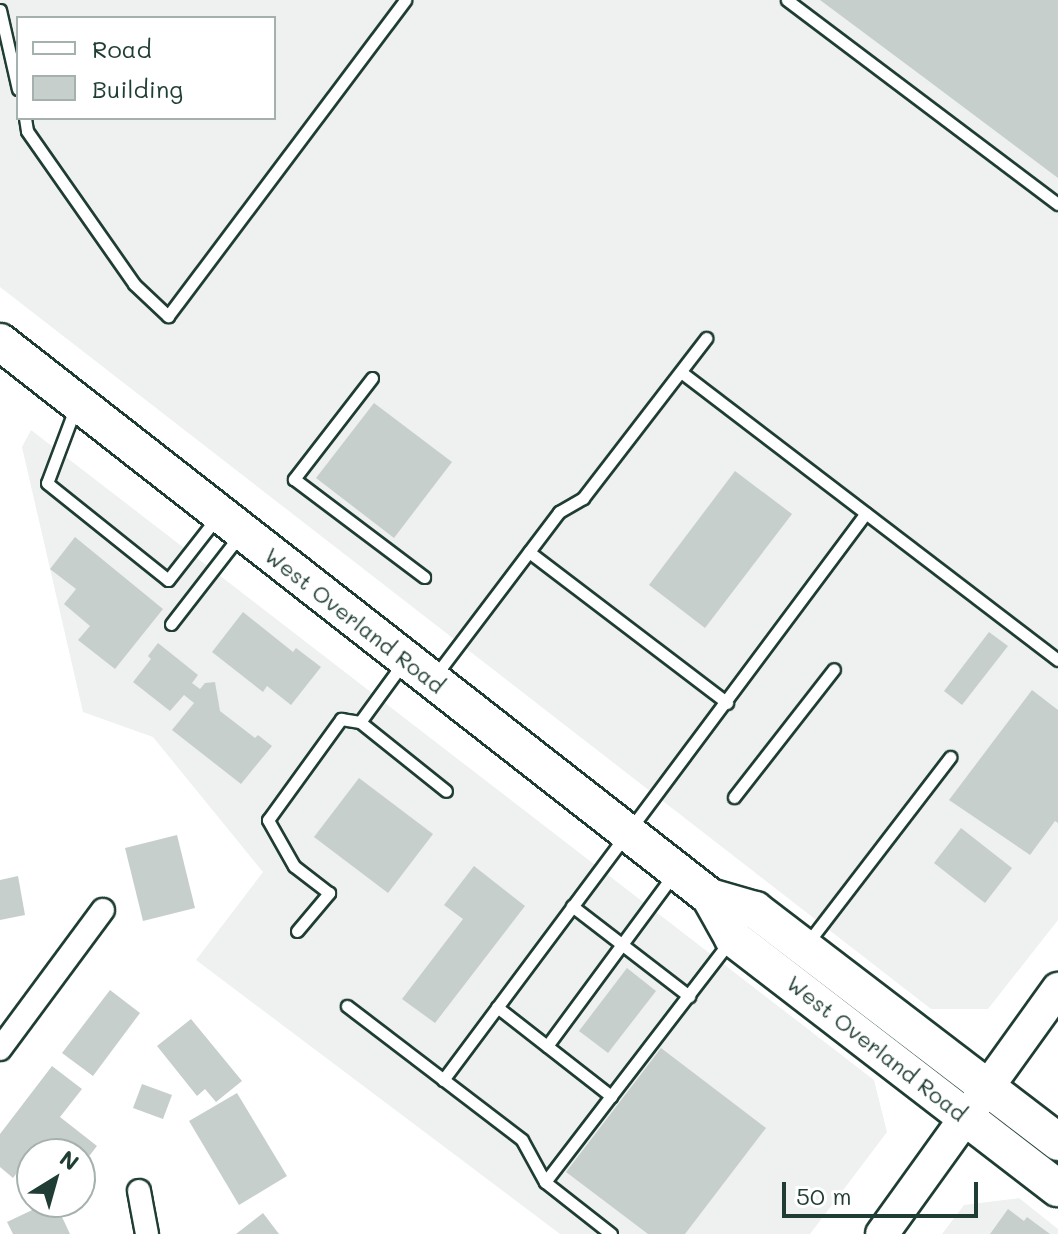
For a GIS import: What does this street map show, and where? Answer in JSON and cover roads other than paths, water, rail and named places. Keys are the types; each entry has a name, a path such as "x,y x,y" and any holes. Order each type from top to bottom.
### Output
{"main road":[{"name":"West Overland Road","path":"0,342 710,897 733,938 1058,1188"},
{"name":"West Overland Road","path":"710,897 755,910 1058,1142"},
{"path":"882,1234 1058,989"}],"street":[{"path":"0,1049 103,910"},
{"path":"139,1191 147,1234"}],"lane":[{"path":"25,120 27,131 134,284 168,316 405,0"},
{"path":"787,0 1058,204"},
{"path":"0,10 16,80"},
{"path":"360,722 419,670 529,552 559,512 583,498 706,338"},
{"path":"681,372 1058,660"},
{"path":"372,378 294,479 424,577"},
{"path":"77,402 47,483 168,580 231,522"},
{"path":"443,1080 866,513"},
{"path":"171,624 231,522"},
{"path":"529,552 727,703"},
{"path":"734,797 834,669"},
{"path":"297,931 329,893 294,866 268,820 341,719 360,722 446,791"},
{"path":"803,949 950,757"},
{"path":"547,1046 676,870"},
{"path":"572,906 689,996"},
{"path":"545,1182 733,938"},
{"path":"347,1006 522,1140 545,1182 611,1234"},
{"path":"497,1007 611,1096"}]}
